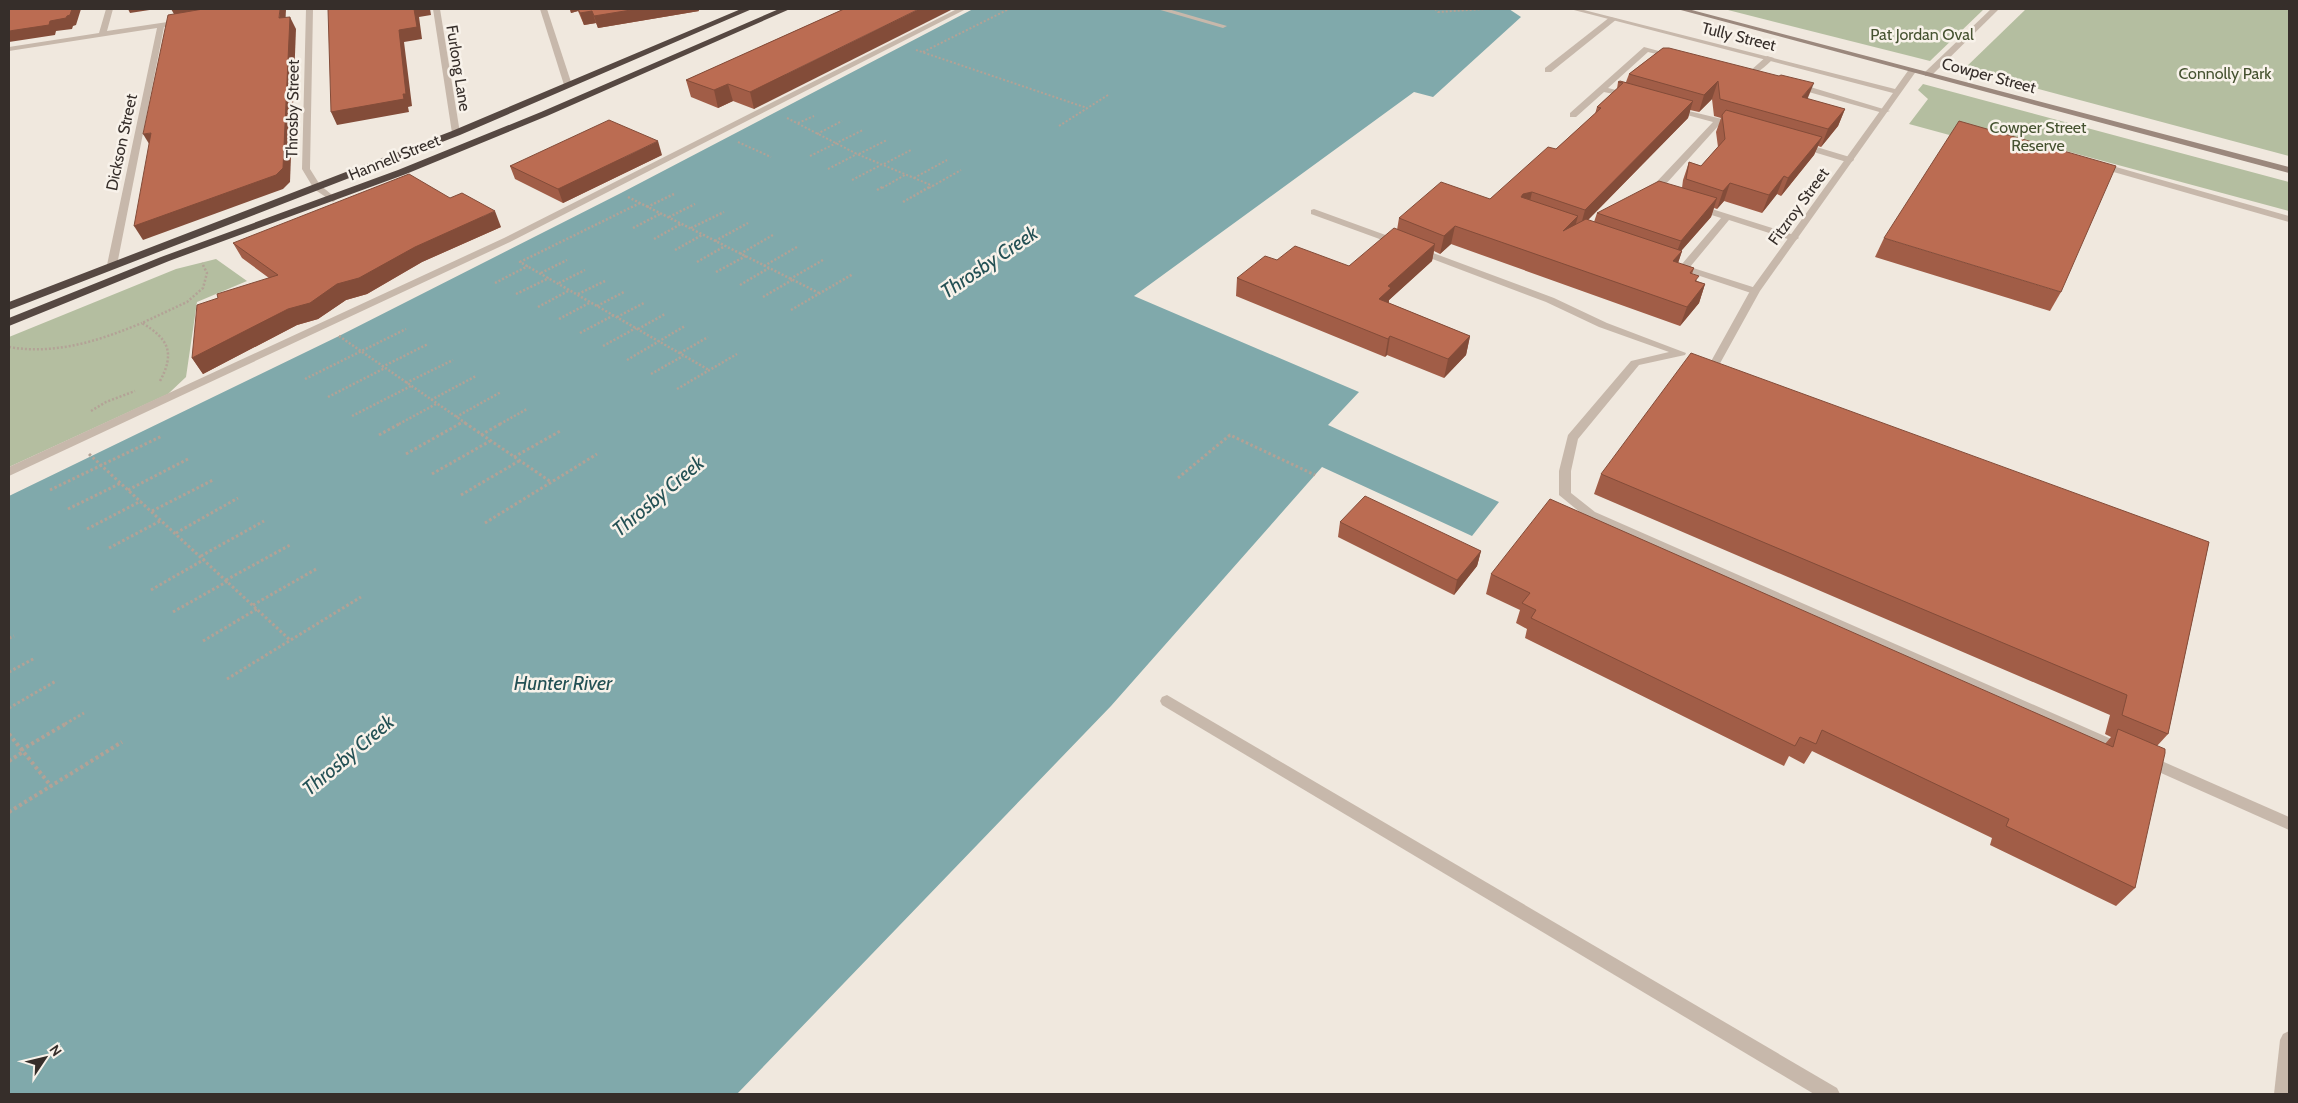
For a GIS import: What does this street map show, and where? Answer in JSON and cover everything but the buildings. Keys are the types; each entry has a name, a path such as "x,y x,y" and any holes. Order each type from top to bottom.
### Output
{"highway":[{"name":"Hannell Street","path":"9,306 456,132 748,9"},
{"name":"Hannell Street","path":"9,322 181,253 334,199 544,114 786,9"}],"main road":[{"name":"Cowper Street","path":"1681,9 2289,170"}],"street":[{"path":"102,34 109,9"},
{"name":"Throsby Street","path":"309,9 306,169 318,187 334,199"},
{"name":"Furlong Lane","path":"436,9 456,132"},
{"path":"543,9 568,85"},
{"path":"9,472 507,240 962,9"},
{"path":"1161,9 1222,26"},
{"name":"Tully Street","path":"1573,9 1898,92"},
{"path":"1928,74 1995,9"},
{"path":"1548,70 1613,19"},
{"path":"9,49 189,21"},
{"name":"Dickson Street","path":"112,265 161,25"},
{"path":"1573,115 1647,49 1683,59"},
{"path":"1752,73 1770,58"},
{"name":"Fitzroy Street","path":"1728,370 1710,363 1755,291 1886,111 1913,70"},
{"path":"1727,71 1752,73 1762,76"},
{"path":"1781,82 1886,111"},
{"path":"1602,89 1638,99"},
{"path":"1665,106 1747,130"},
{"path":"1661,196 1651,193 1718,122"},
{"path":"1794,143 1850,160"},
{"path":"2091,163 2289,219"},
{"path":"1689,205 1794,238"},
{"path":"1314,212 1550,300 1603,325 1686,355 1635,363 1572,438 1566,471 1565,495 1591,515 2289,824"},
{"path":"1684,268 1727,217"},
{"path":"1666,261 1755,291"},
{"path":"1167,702 1831,1094"},
{"path":"2283,1094 2289,1040"}],"path":[{"path":"923,52 1009,9"},
{"path":"1435,9 1438,12 1485,9"},
{"path":"909,48 1087,108"},
{"path":"1059,126 1108,95"},
{"path":"783,116 836,144 933,186"},
{"path":"798,123 814,116"},
{"path":"817,134 842,121"},
{"path":"810,156 863,130"},
{"path":"717,133 771,157"},
{"path":"828,168 887,140"},
{"path":"852,180 911,150"},
{"path":"914,178 947,160"},
{"path":"903,202 961,170"},
{"path":"877,190 905,175"},
{"path":"621,193 820,293"},
{"path":"647,207 674,194"},
{"path":"640,203 520,262 709,370"},
{"path":"668,217 695,204"},
{"path":"690,228 724,212"},
{"path":"633,228 660,214"},
{"path":"715,241 748,223"},
{"path":"654,239 681,224"},
{"path":"675,250 702,235"},
{"path":"740,254 773,236"},
{"path":"697,262 725,246"},
{"path":"764,266 797,247"},
{"path":"716,272 746,256"},
{"path":"9,347 45,351 73,347 142,323 186,302 203,288 207,273 200,259"},
{"path":"540,273 567,260"},
{"path":"762,297 823,260"},
{"path":"495,283 528,266"},
{"path":"740,284 769,268"},
{"path":"559,284 585,270"},
{"path":"792,310 853,274"},
{"path":"516,294 549,278"},
{"path":"578,295 604,281"},
{"path":"538,307 570,290"},
{"path":"597,306 624,292"},
{"path":"558,319 591,302"},
{"path":"580,333 644,303"},
{"path":"603,346 665,314"},
{"path":"142,323 162,338 169,348 170,361 156,387"},
{"path":"626,360 685,326"},
{"path":"305,378 406,330"},
{"path":"339,336 551,482"},
{"path":"651,374 708,337"},
{"path":"328,397 428,344"},
{"path":"677,390 737,354"},
{"path":"406,383 453,360"},
{"path":"430,400 476,376"},
{"path":"352,416 410,386"},
{"path":"76,442 73,433 77,423 85,415 106,402 137,390"},
{"path":"455,417 501,392"},
{"path":"378,435 436,404"},
{"path":"481,434 527,409"},
{"path":"406,454 463,422"},
{"path":"514,457 562,430"},
{"path":"1178,478 1230,435 1315,475"},
{"path":"50,490 162,436"},
{"path":"432,474 491,441"},
{"path":"485,523 597,454"},
{"path":"91,456 205,559 290,640"},
{"path":"128,490 188,459"},
{"path":"461,495 519,461"},
{"path":"152,511 213,480"},
{"path":"68,509 121,483"},
{"path":"176,533 238,498"},
{"path":"87,529 141,501"},
{"path":"109,548 162,520"},
{"path":"201,556 264,521"},
{"path":"173,612 290,544"},
{"path":"151,590 205,559"},
{"path":"253,605 318,568"},
{"path":"227,679 362,597"},
{"path":"203,641 257,609"},
{"path":"9,638 14,636"},
{"path":"9,672 35,658"},
{"path":"9,708 56,681"},
{"path":"9,761 84,713"},
{"path":"9,734 51,786"},
{"path":"9,812 122,742"}],"green space":[{"name":"Pat Jordan Oval","path":"1724,9 1984,9 1930,61"},
{"name":"Connolly Park","path":"2026,9 2289,9 2289,156 1964,69"},
{"name":"Cowper Street Reserve","path":"1923,84 2289,182 2289,211 2066,151 2056,164 1909,124 1928,99 1918,90"},
{"path":"216,259 247,281 197,302 186,377 168,394 9,467 9,337 176,269"}],"water":[{"name":"Hunter River","path":"973,9 1509,9 1521,17 1433,97 1414,92 1134,296 1359,392 1328,425 1499,502 1472,536 1322,467 1111,706 737,1094 9,1094 9,496 339,336 621,193"}],"water label":[{"name":"Throsby Creek","path":"989,262"},
{"name":"Throsby Creek","path":"658,496"},
{"name":"Throsby Creek","path":"348,755"}]}
